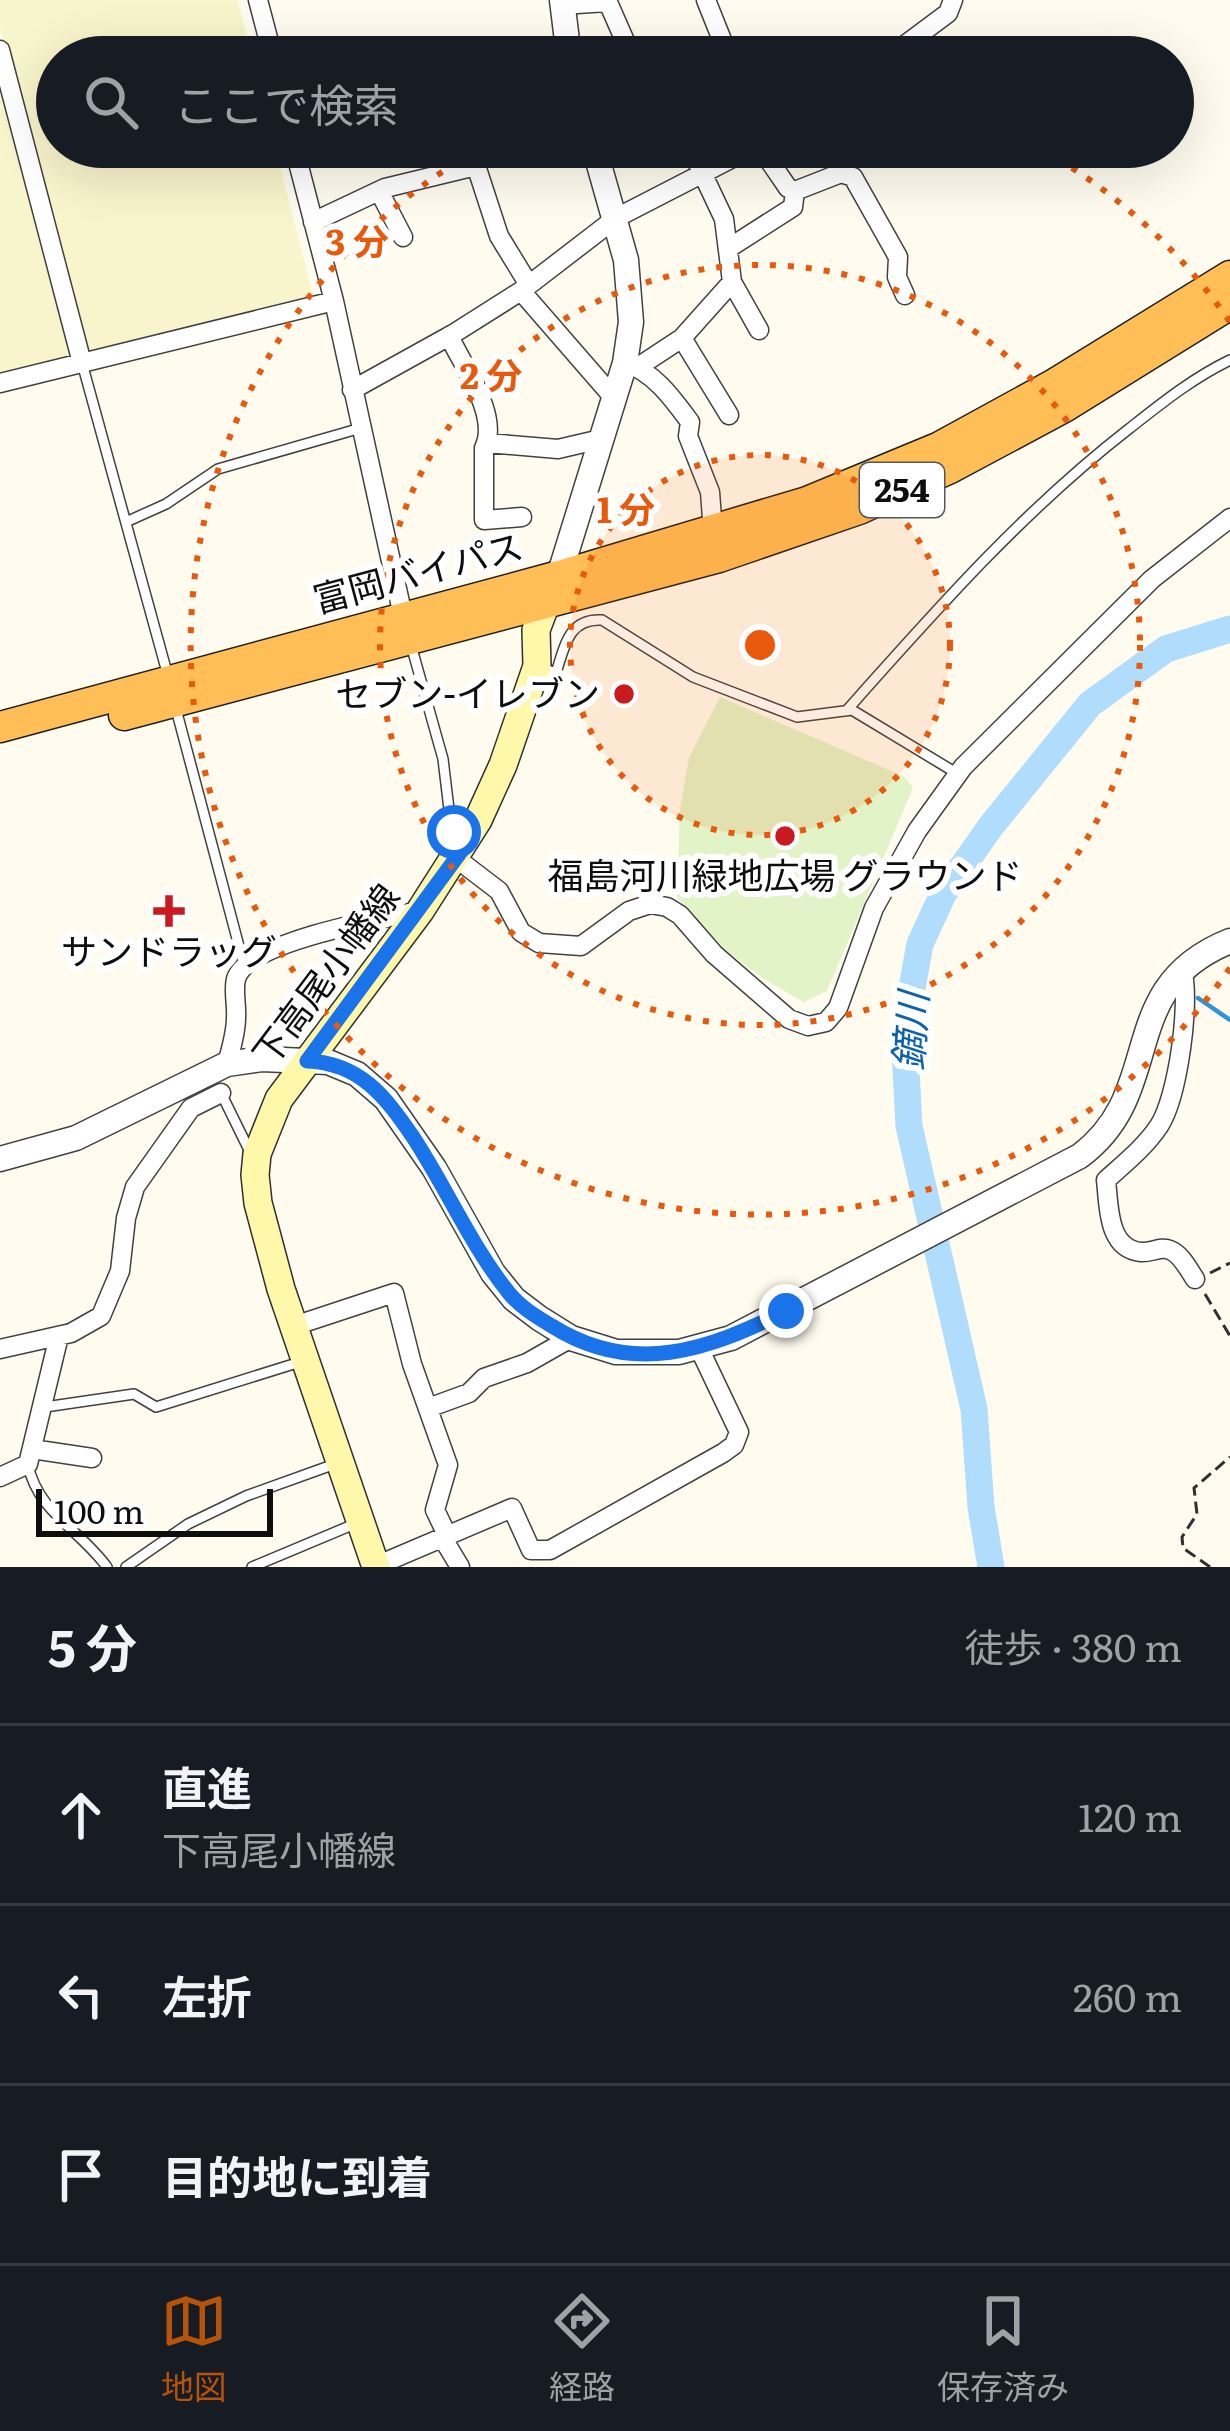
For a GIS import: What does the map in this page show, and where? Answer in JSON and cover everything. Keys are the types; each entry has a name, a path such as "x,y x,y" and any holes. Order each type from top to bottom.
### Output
{"highway":[{"name":"富岡バイパス","path":"0,727 172,691 406,628 559,575 827,495 940,447 1053,385 1230,276"},
{"name":"富岡バイパス","path":"406,628 543,605 765,543 897,493 1064,407 1230,304"},
{"name":"富岡バイパス","path":"0,748 172,691"}],"main road":[{"name":"下高尾小幡線","path":"376,1566 294,1326 258,1203 257,1159 269,1117 420,911 459,854 492,793 537,666 536,630 543,605 559,575"}],"street":[{"path":"258,0 267,36"},
{"path":"706,0 720,36"},
{"path":"917,36 948,13 953,0"},
{"path":"566,36 562,2 607,1 623,36"},
{"path":"0,50 82,362"},
{"path":"299,168 334,301 406,628"},
{"path":"313,222 441,168"},
{"path":"477,168 499,236 525,288 614,398"},
{"path":"559,575 614,398 632,365 631,300 616,218 601,168"},
{"path":"701,168 724,219 732,282 759,330"},
{"path":"352,390 525,288 616,218 716,168"},
{"path":"773,168 795,191 841,173 854,177 898,257 897,277 905,295"},
{"path":"380,191 403,237"},
{"path":"729,248 793,206 795,191"},
{"path":"632,365 682,338 732,282"},
{"path":"0,383 334,301"},
{"path":"449,336 486,414 484,520 523,517"},
{"path":"682,338 729,415"},
{"path":"632,365 669,395 690,422 688,436 710,493 713,532"},
{"path":"488,443 558,448 602,439"},
{"path":"459,854 465,865 499,892 521,932 539,944 581,946 629,911 650,904 667,907 789,1018 808,1026 826,1022 838,1008 874,908 917,831 958,774 1152,580 1230,518"},
{"path":"227,1064 236,1021 236,978 244,965 273,949 420,911"},
{"path":"0,1159 76,1138 227,1064 262,1059 328,1062 374,1085 434,1168 514,1299 571,1338 616,1352 699,1348 731,1338 1079,1156 1102,1137 1129,1095 1153,1011 1172,978 1230,941"},
{"path":"1182,969 1187,1012 1169,1106 1143,1147 1106,1180 1113,1234 1140,1252 1167,1248 1195,1279"},
{"path":"174,1091 186,1116"},
{"path":"0,1348 59,1336 101,1316 119,1270 135,1187 191,1108 221,1093"},
{"path":"294,1326 394,1293 448,1465 435,1510 460,1567"},
{"path":"30,1456 59,1336"},
{"path":"428,1408 469,1393 484,1378 527,1363 571,1338"},
{"path":"376,1566 512,1508 531,1550 550,1550 723,1453 734,1445 739,1432 699,1348"},
{"path":"0,1477 30,1456 92,1458"}],"lane":[{"path":"847,710 980,563 1086,461 1196,376 1230,360"},
{"path":"82,362 244,965"},
{"path":"126,522 166,504 218,469 361,428"},
{"path":"537,666 556,673 568,636 577,625 586,619 602,620 693,676 797,717 852,710 958,774"},
{"path":"406,628 443,759 459,854"},
{"path":"221,1093 246,1148 257,1159"},
{"path":"45,1407 134,1394 156,1407 306,1360"},
{"path":"30,1456 36,1493 107,1567"},
{"path":"129,1566 188,1524 246,1496 340,1462"},
{"path":"252,1567 361,1521"}],"path":[{"path":"1230,1263 1195,1279 1230,1336"},
{"path":"1210,1567 1184,1547 1182,1538 1197,1514 1194,1488 1230,1457"}],"shaded area":[{"path":"0,0 238,0 247,36 36,36 36,163 0,27"},
{"path":"0,75 75,354 71,360 0,378"},
{"path":"37,168 280,168 314,299 86,353"}],"green space":[{"name":"福島河川緑地広場 グラウンド","path":"720,697 905,777 913,788 827,991 804,1002 734,957 677,897 680,809 689,757"}],"waterway":[{"name":"鏑川","path":"991,1567 974,1409 909,1126 904,1032 920,944 943,894 991,826 1090,704 1166,649 1230,629"},
{"path":"1198,998 1230,1020"}],"place":[{"name":"セブン-イレブン","path":"624,694"},
{"name":"福島河川緑地広場 グラウンド","path":"785,836"},
{"name":"サンドラッグ","path":"169,911"}],"route":[{"path":"454,832 465,846 307,1061 328,1062 374,1085 434,1168 514,1299 571,1338 616,1352 679,1352 731,1338 786,1311"}]}
